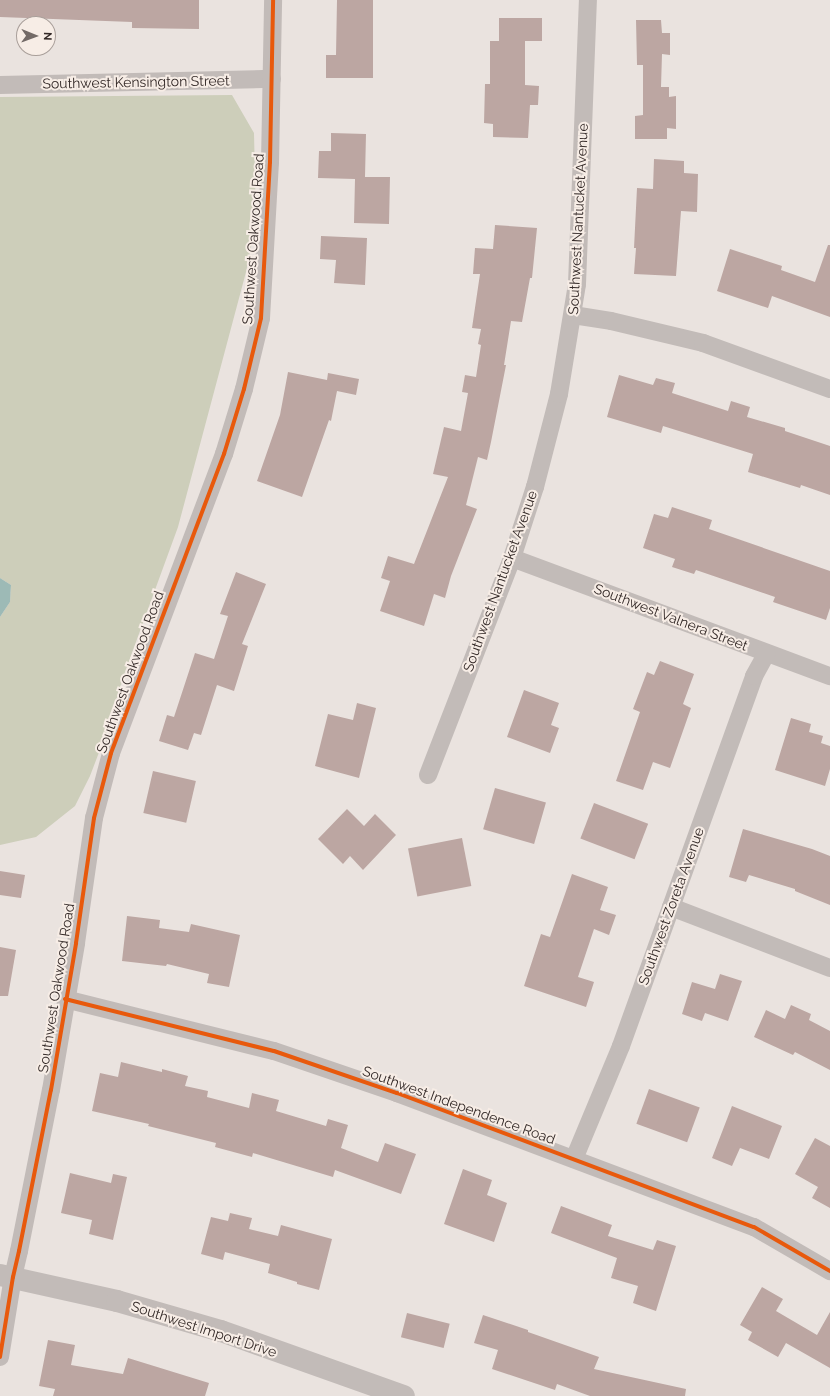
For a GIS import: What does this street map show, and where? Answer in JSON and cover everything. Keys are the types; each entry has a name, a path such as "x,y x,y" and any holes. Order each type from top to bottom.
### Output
{"street":[{"name":"Southwest Oakwood Road","path":"0,1356 6,1276 19,1251 51,1090 65,999 76,942 94,818 111,753 224,454 244,389 261,318 270,162 273,0"},
{"name":"Southwest Nantucket Avenue","path":"428,775 512,558 535,488 555,408 573,315 577,284 588,0"},
{"name":"Southwest Kensington Street","path":"0,85 272,79"},
{"path":"573,315 611,321 703,343 830,389"},
{"name":"Southwest Valnera Street","path":"512,558 767,654 830,676"},
{"name":"Southwest Zoreta Avenue","path":"574,1159 621,1046 754,676 767,654"},
{"path":"671,908 830,968"},
{"name":"Southwest Independence Road","path":"65,999 274,1051 397,1093 505,1135 574,1159 754,1227 830,1271"},
{"name":"Southwest Import Drive","path":"6,1276 117,1301 222,1331 404,1396"}],"green space":[{"path":"232,95 254,133 256,222 246,272 178,527 125,672 106,734 90,776 75,806 36,837 0,845 0,617 10,602 11,585 0,578 0,97"}],"water":[{"path":"0,578 11,585 10,602 0,617"}],"building":[{"path":"0,0 199,0 199,29 132,28 132,22 56,19 56,16 0,17"},
{"path":"337,0 373,0 373,78 326,78 326,55 336,55"},
{"path":"499,18 542,18 542,41 525,41 525,85 539,86 538,105 530,105 528,138 493,137 493,124 484,123 485,84 490,84 490,41 499,41"},
{"path":"636,20 661,20 662,33 670,33 670,55 662,54 661,87 669,87 669,97 676,96 676,129 667,128 667,139 635,139 635,116 643,115 643,65 637,65"},
{"path":"331,133 366,134 365,177 390,177 389,224 354,223 355,179 318,178 319,151 331,151"},
{"path":"654,159 684,161 684,173 698,174 697,212 681,211 676,276 634,274 637,188 653,189"},
{"path":"495,225 537,228 532,278 530,278 522,322 511,321 504,365 506,365 487,460 478,457 466,505 477,509 451,576 445,598 434,594 424,626 380,611 390,581 381,578 388,556 414,564 448,477 433,474 444,427 461,431 468,393 462,392 465,375 476,377 481,345 478,344 481,329 472,328 480,274 473,274 475,248 493,249"},
{"path":"321,236 367,238 365,285 334,283 336,260 320,259"},
{"path":"828,245 830,245 830,317 772,296 768,308 717,291 730,249 782,266 781,270 815,282"},
{"path":"288,372 327,380 328,373 359,379 356,395 337,391 331,421 329,420 302,497 257,481 280,415"},
{"path":"619,375 653,385 656,378 675,383 672,393 728,411 731,401 750,407 747,417 785,428 785,431 830,446 830,495 801,485 800,488 748,472 753,454 663,426 661,433 607,417"},
{"path":"672,507 712,520 709,529 830,571 830,608 826,620 773,602 775,597 696,570 694,574 672,567 675,559 643,548 654,514 668,518"},
{"path":"236,572 266,584 242,644 248,646 234,691 217,685 201,735 194,733 188,750 159,741 167,715 174,717 195,653 214,659 228,616 220,614"},
{"path":"660,661 694,674 683,704 691,708 670,768 653,762 643,790 616,781 640,712 633,709 647,672 654,675"},
{"path":"524,690 559,703 551,725 559,728 550,753 507,737"},
{"path":"357,703 376,708 359,778 315,766 328,714 353,720"},
{"path":"791,718 811,724 809,732 823,736 821,743 830,746 830,769 825,786 775,770"},
{"path":"153,771 196,781 186,823 143,813"},
{"path":"495,788 546,803 534,844 483,829"},
{"path":"594,803 648,824 635,859 580,838"},
{"path":"347,809 364,826 375,814 396,835 363,870 350,856 343,864 318,839"},
{"path":"743,829 812,849 830,856 830,905 795,891 795,889 749,875 746,882 729,877"},
{"path":"462,838 471,886 417,897 408,848"},
{"path":"0,871 25,875 21,898 0,895"},
{"path":"572,874 608,887 600,910 616,915 609,935 594,929 578,977 594,982 586,1007 524,986 541,934 550,937"},
{"path":"127,916 160,920 159,928 189,932 191,924 240,935 229,987 207,983 209,974 167,964 166,966 122,961"},
{"path":"0,947 16,950 8,996 0,996"},
{"path":"720,974 742,981 728,1021 705,1013 702,1021 682,1014 692,982 715,989"},
{"path":"791,1005 811,1014 809,1020 830,1031 830,1070 795,1052 793,1055 754,1037 766,1010 785,1019"},
{"path":"121,1062 162,1072 162,1069 188,1076 185,1086 208,1091 207,1097 249,1108 252,1093 279,1100 276,1111 326,1126 328,1119 348,1125 341,1148 378,1162 385,1143 416,1154 401,1194 335,1170 333,1177 253,1153 252,1157 215,1147 216,1143 148,1126 149,1124 92,1111 100,1073 118,1077"},
{"path":"649,1089 700,1107 687,1142 636,1124"},
{"path":"732,1106 782,1126 769,1159 740,1148 732,1166 712,1158"},
{"path":"815,1138 830,1146 830,1208 812,1198 818,1187 795,1174"},
{"path":"463,1169 492,1180 487,1195 507,1203 494,1242 444,1224"},
{"path":"70,1173 111,1183 113,1174 127,1177 113,1240 89,1234 92,1220 61,1213"},
{"path":"561,1206 612,1225 608,1236 653,1250 657,1240 676,1246 656,1311 633,1303 638,1286 611,1278 617,1258 551,1233"},
{"path":"230,1213 252,1218 249,1229 278,1236 281,1225 332,1239 319,1290 297,1284 297,1282 268,1273 270,1264 225,1252 223,1260 201,1254 211,1217 228,1221"},
{"path":"762,1287 783,1299 776,1311 817,1335 830,1312 830,1368 786,1343 778,1357 748,1340 752,1332 740,1325"},
{"path":"407,1313 450,1324 444,1348 401,1337"},
{"path":"483,1315 528,1330 528,1332 599,1357 594,1369 686,1389 685,1396 590,1396 557,1384 555,1390 492,1369 498,1350 474,1343"},
{"path":"48,1340 75,1345 71,1365 123,1374 128,1358 209,1383 205,1396 53,1396 55,1389 39,1386"}],"cycle path":[{"path":"0,1357 13,1277 51,1090 76,943 94,818 111,753 224,454 244,389 261,318 270,162 273,0"},
{"path":"65,999 274,1051 397,1093 754,1227 830,1271"}]}
